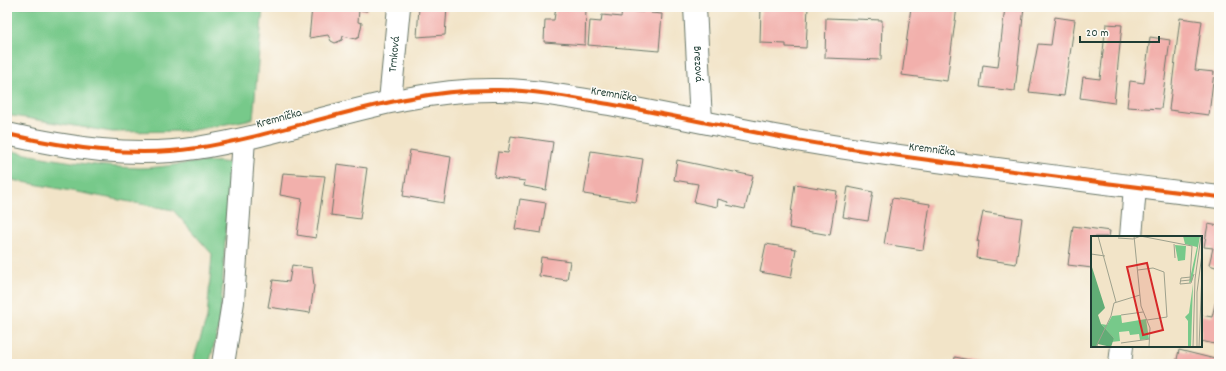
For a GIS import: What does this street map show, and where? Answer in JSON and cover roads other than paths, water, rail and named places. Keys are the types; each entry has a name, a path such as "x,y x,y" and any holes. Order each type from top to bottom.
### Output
{"street":[{"name":"Trnková","path":"390,101 399,7"},
{"name":"Brezová","path":"695,7 701,121"},
{"name":"Kremnička","path":"7,134 92,150 149,152 195,149 244,139 390,101 464,90 503,90 571,98 867,152 1219,198"},
{"path":"223,364 233,302 244,139"},
{"path":"1131,236 1135,187"},
{"path":"1120,364 1122,347"}]}
